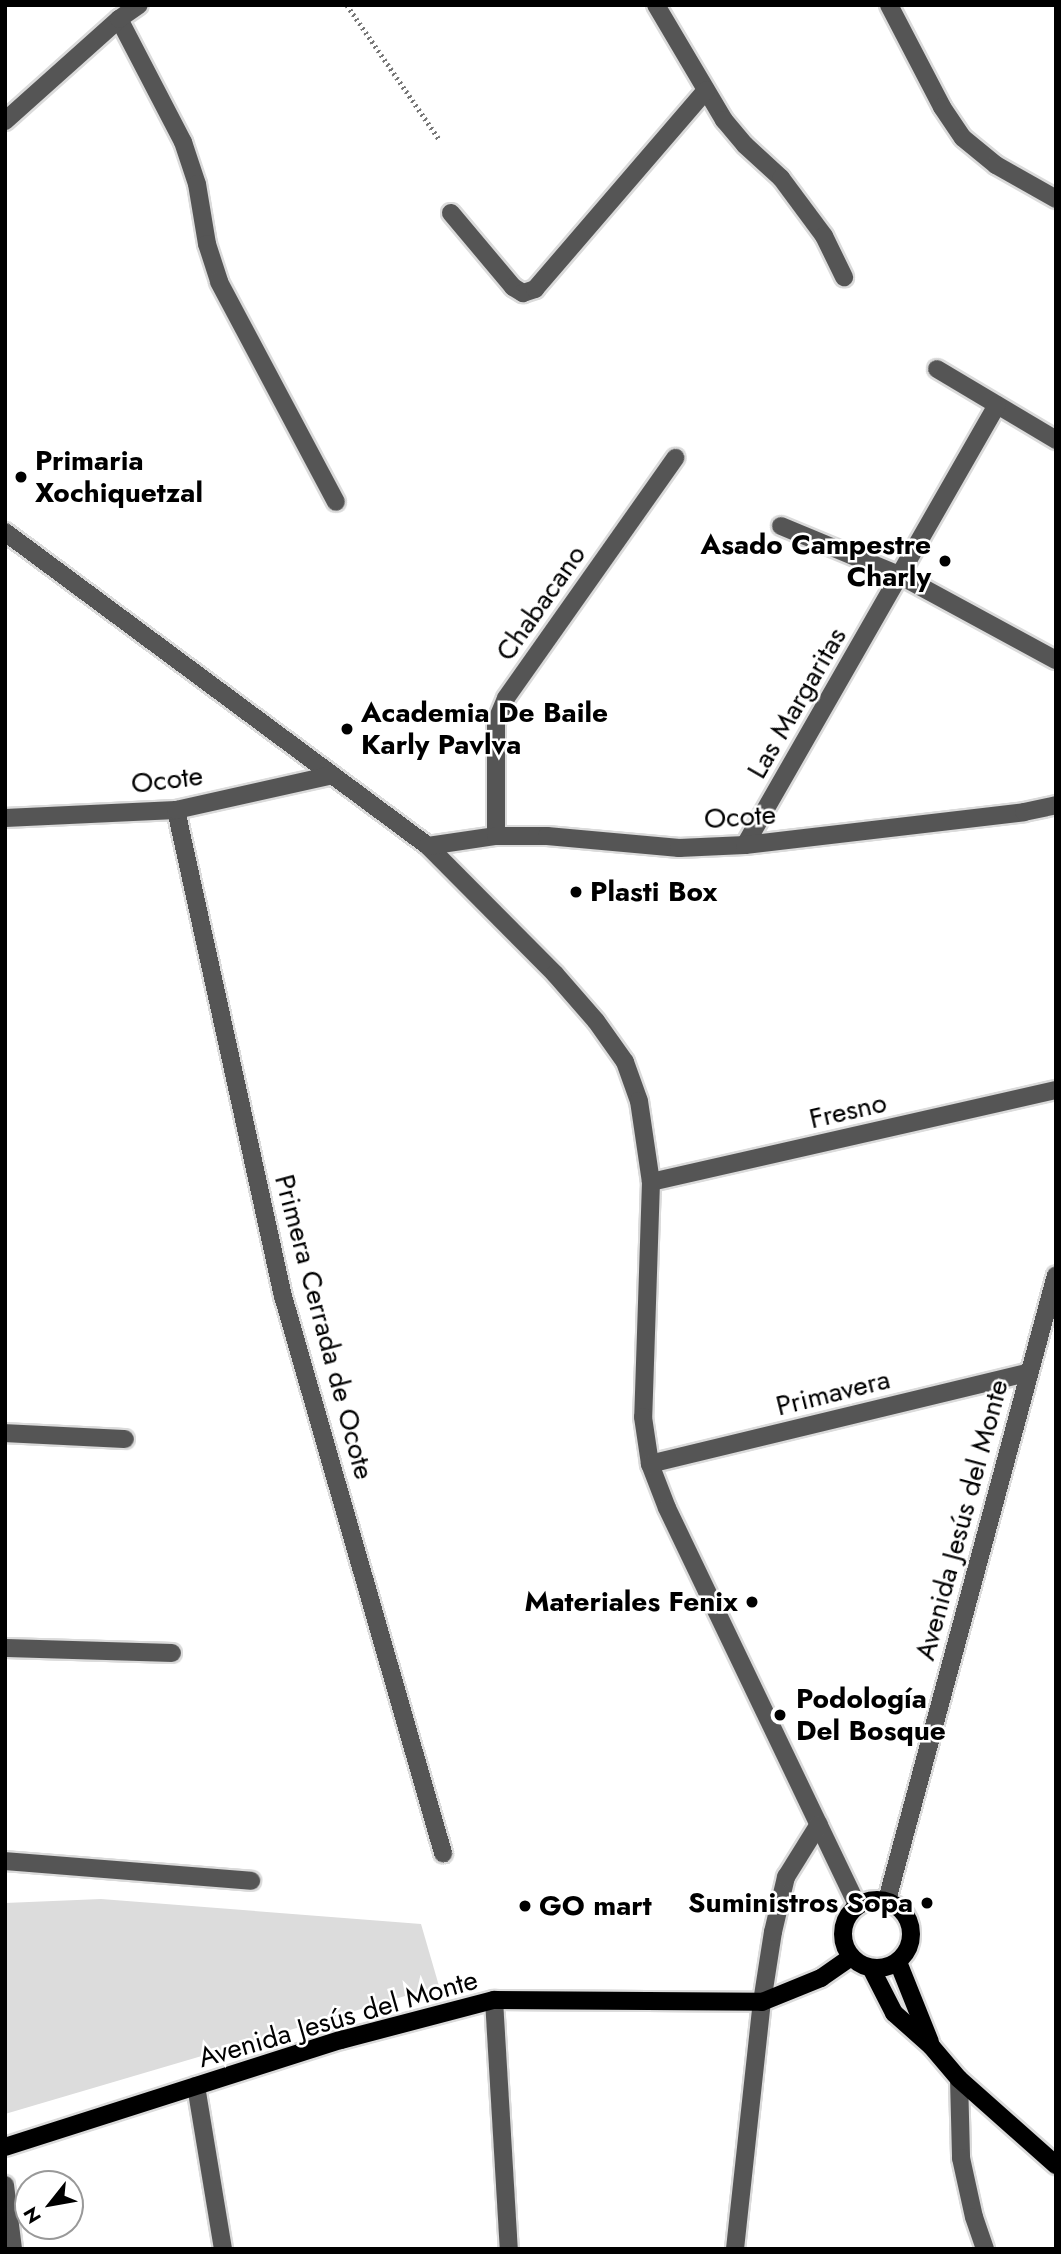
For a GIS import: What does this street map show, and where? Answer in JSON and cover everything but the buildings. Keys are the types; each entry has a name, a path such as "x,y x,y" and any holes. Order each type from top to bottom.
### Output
{"main road":[{"path":"872,1899 887,1900 904,1912 912,1931 909,1949 890,1967 871,1968 851,1957 842,1935 845,1917 858,1904 872,1899"},
{"name":"Avenida Jesús del Monte","path":"5,2147 341,2039 494,2000 762,2003 821,1978 851,1957"},
{"path":"898,1962 932,2046"},
{"path":"871,1968 894,2013 932,2046 958,2079 1056,2165"}],"street":[{"path":"5,121 119,19 139,5"},
{"path":"656,5 724,120 744,145 781,178 824,236 844,277"},
{"path":"889,5 942,107 963,138 996,165 1056,199"},
{"path":"119,19 183,142 197,184 207,244 219,282 336,502"},
{"path":"451,213 513,287 523,293 535,289 706,89"},
{"path":"937,369 1056,440"},
{"name":"Las Margaritas","path":"746,845 997,405"},
{"name":"Chabacano","path":"496,836 496,722 506,698 675,457"},
{"path":"781,526 901,576 1056,660"},
{"path":"5,532 428,846 555,974 596,1021 625,1062 639,1101 652,1182 643,1417 650,1464 667,1508 858,1904"},
{"name":"Ocote","path":"5,818 176,810 332,775"},
{"name":"Ocote","path":"428,846 496,836 547,836 679,848 746,845 1024,813 1056,805"},
{"name":"Primera Cerrada de Ocote","path":"176,810 284,1296 443,1853"},
{"name":"Fresno","path":"652,1182 1056,1090"},
{"name":"Avenida Jesús del Monte","path":"887,1900 1056,1275"},
{"name":"Primavera","path":"650,1464 1029,1372"},
{"path":"5,1433 125,1439"},
{"path":"5,1648 172,1653"},
{"path":"735,2249 762,2003 773,1932 786,1877 819,1824"},
{"path":"5,1861 251,1881"},
{"path":"494,2000 509,2249"},
{"path":"958,2079 961,2158 974,2217 985,2249"},
{"path":"196,2086 223,2249"},
{"path":"5,2185 13,2249"}],"path":[{"path":"347,5 439,139"}],"shaded area":[{"path":"101,1899 421,1924 439,1986 5,2114 5,1903"}],"place":[{"name":"Primaria Xochiquetzal","path":"21,477"},
{"name":"Asado Campestre Charly","path":"945,561"},
{"name":"Academia De Baile Karly Pavlva","path":"347,729"},
{"name":"Plasti Box","path":"576,892"},
{"name":"Materiales Fenix","path":"752,1602"},
{"name":"Podología Del Bosque","path":"780,1715"},
{"name":"Suministros Sopa","path":"927,1903"},
{"name":"GO mart","path":"525,1906"}]}
